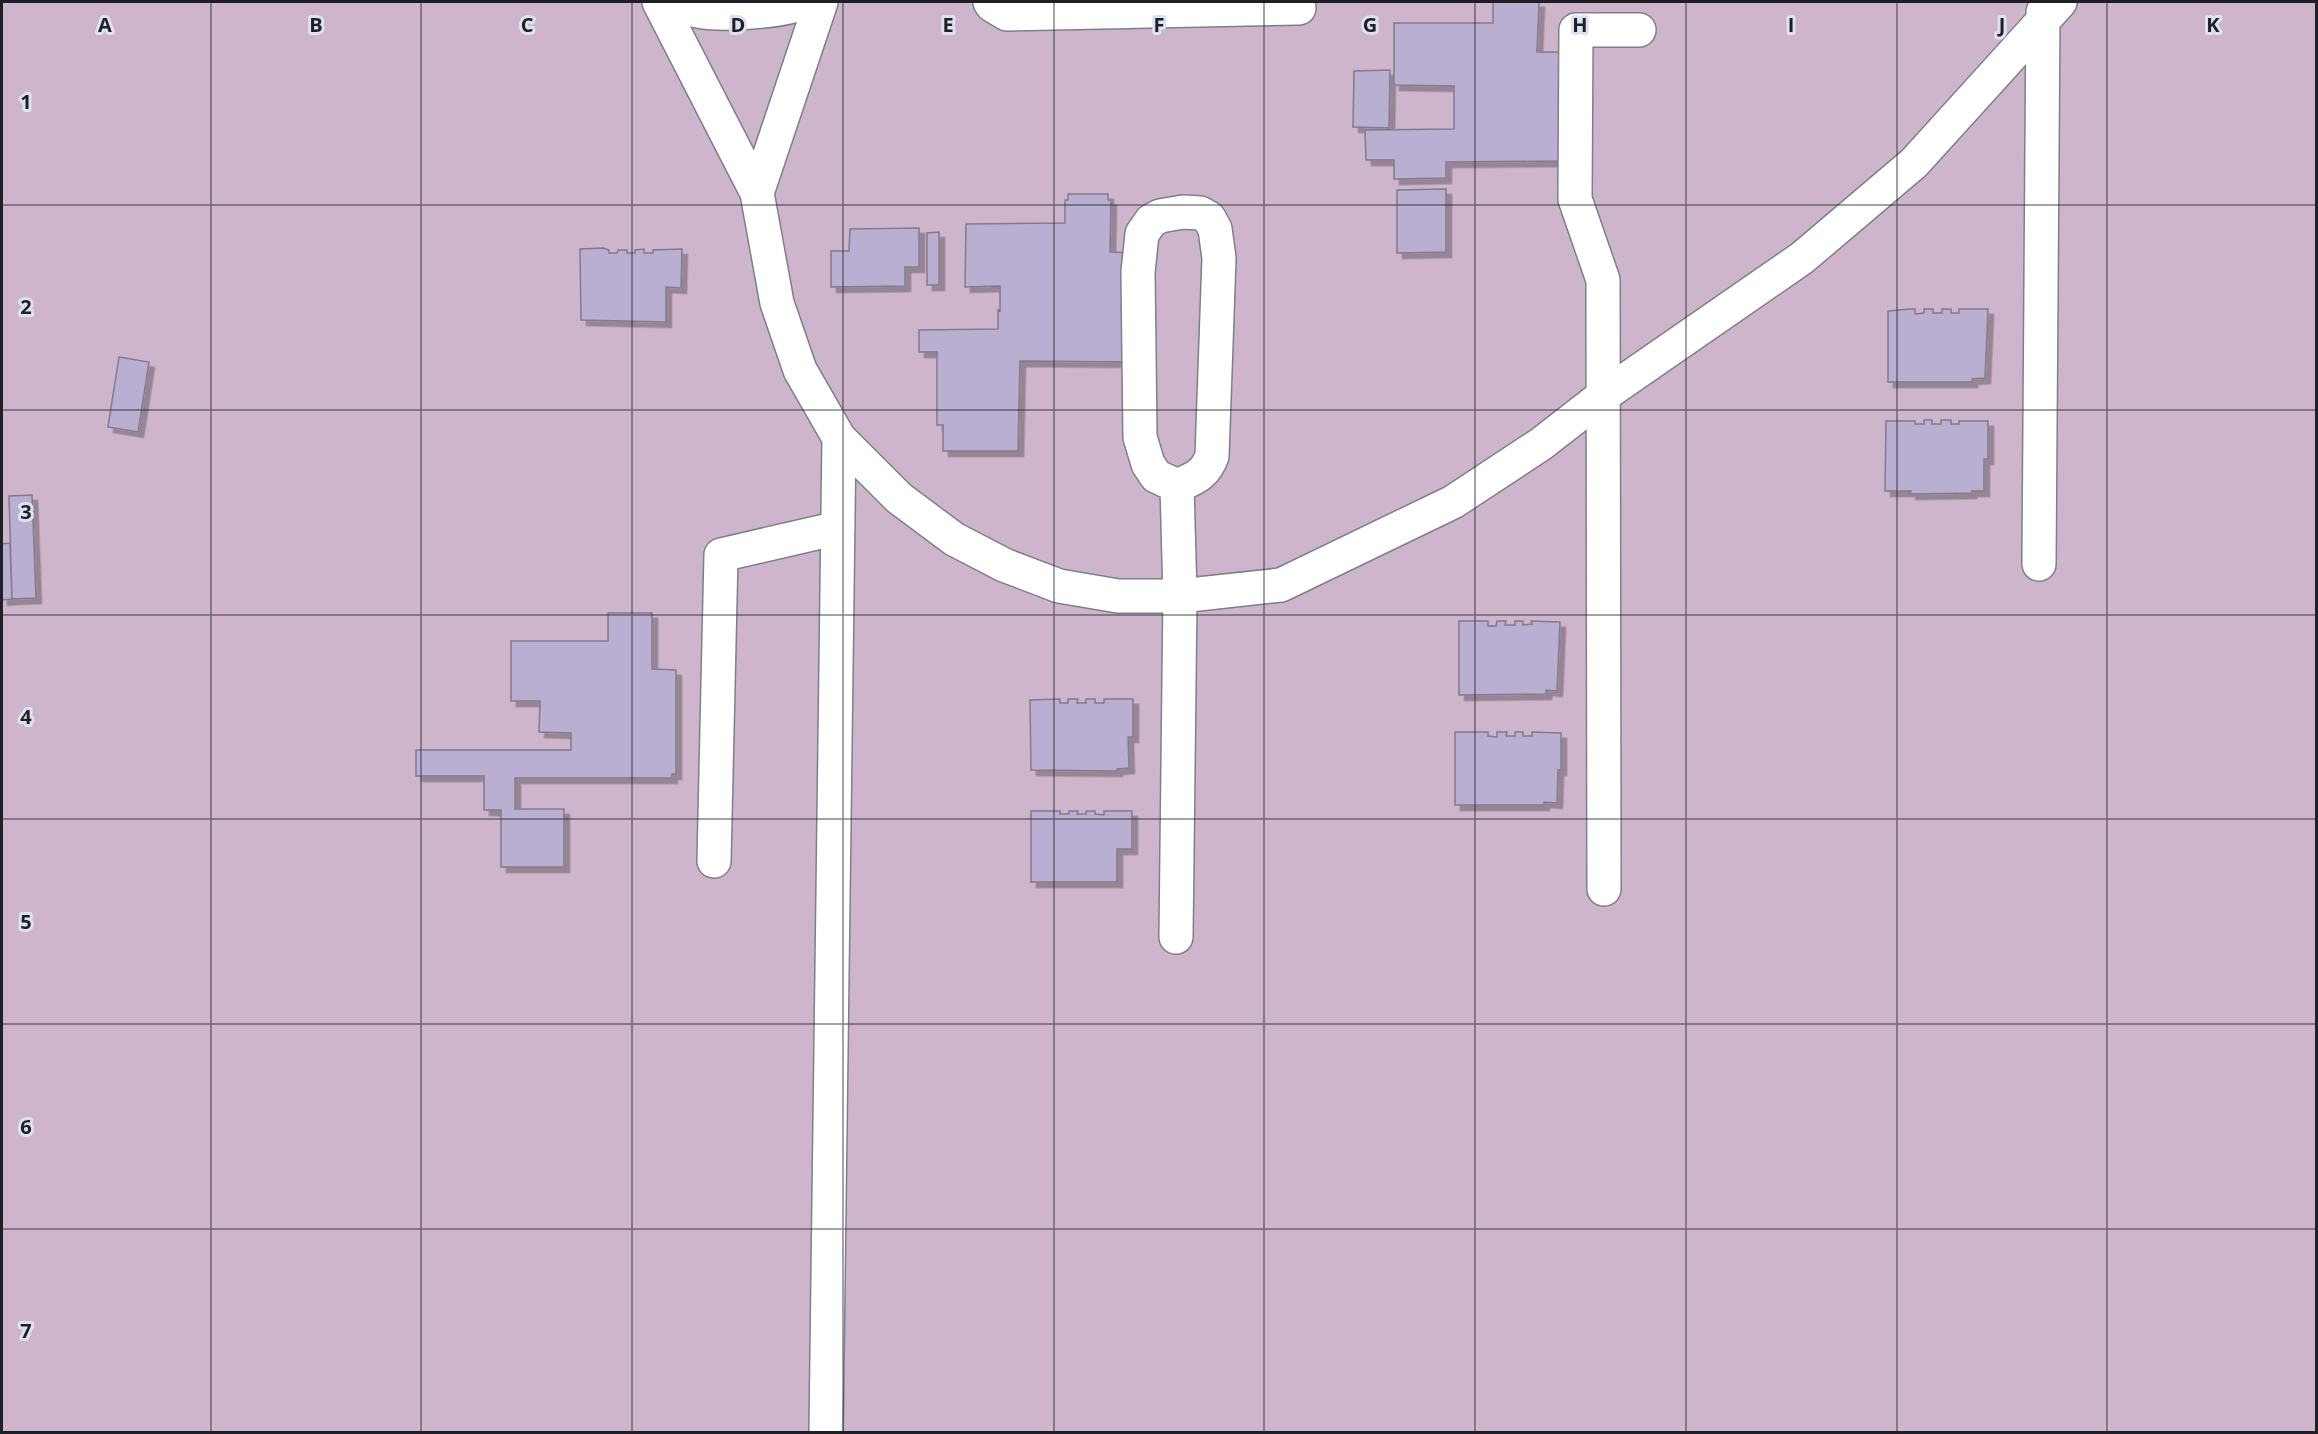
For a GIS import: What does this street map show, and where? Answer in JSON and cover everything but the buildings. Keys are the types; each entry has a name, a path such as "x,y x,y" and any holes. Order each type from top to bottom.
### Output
{"street":[{"path":"659,2 756,193 777,303 800,369 839,438 899,498 954,540 1004,565 1059,586 1118,596 1180,596 1281,585 1453,502 1541,444 1604,394 1802,258 1914,163 2048,8"},
{"path":"676,2 698,11 727,12 773,10 795,7 804,2"},
{"path":"756,193 820,2"},
{"path":"990,2 992,6 1007,14 1299,8"},
{"path":"2039,564 2048,8"},
{"path":"1605,889 1603,280 1575,199 1576,30 1639,30"},
{"path":"1172,213 1200,213 1209,218 1215,230 1219,258 1212,456 1207,469 1195,478 1176,486 1156,476 1148,464 1140,436 1138,272 1142,234 1151,220 1172,213"},
{"path":"825,1432 839,438"},
{"path":"1176,486 1180,596 1176,937"},
{"path":"714,861 721,555 838,528"}],"shaded area":[{"path":"2,2 2316,2 2316,1432 2,1432"}]}
